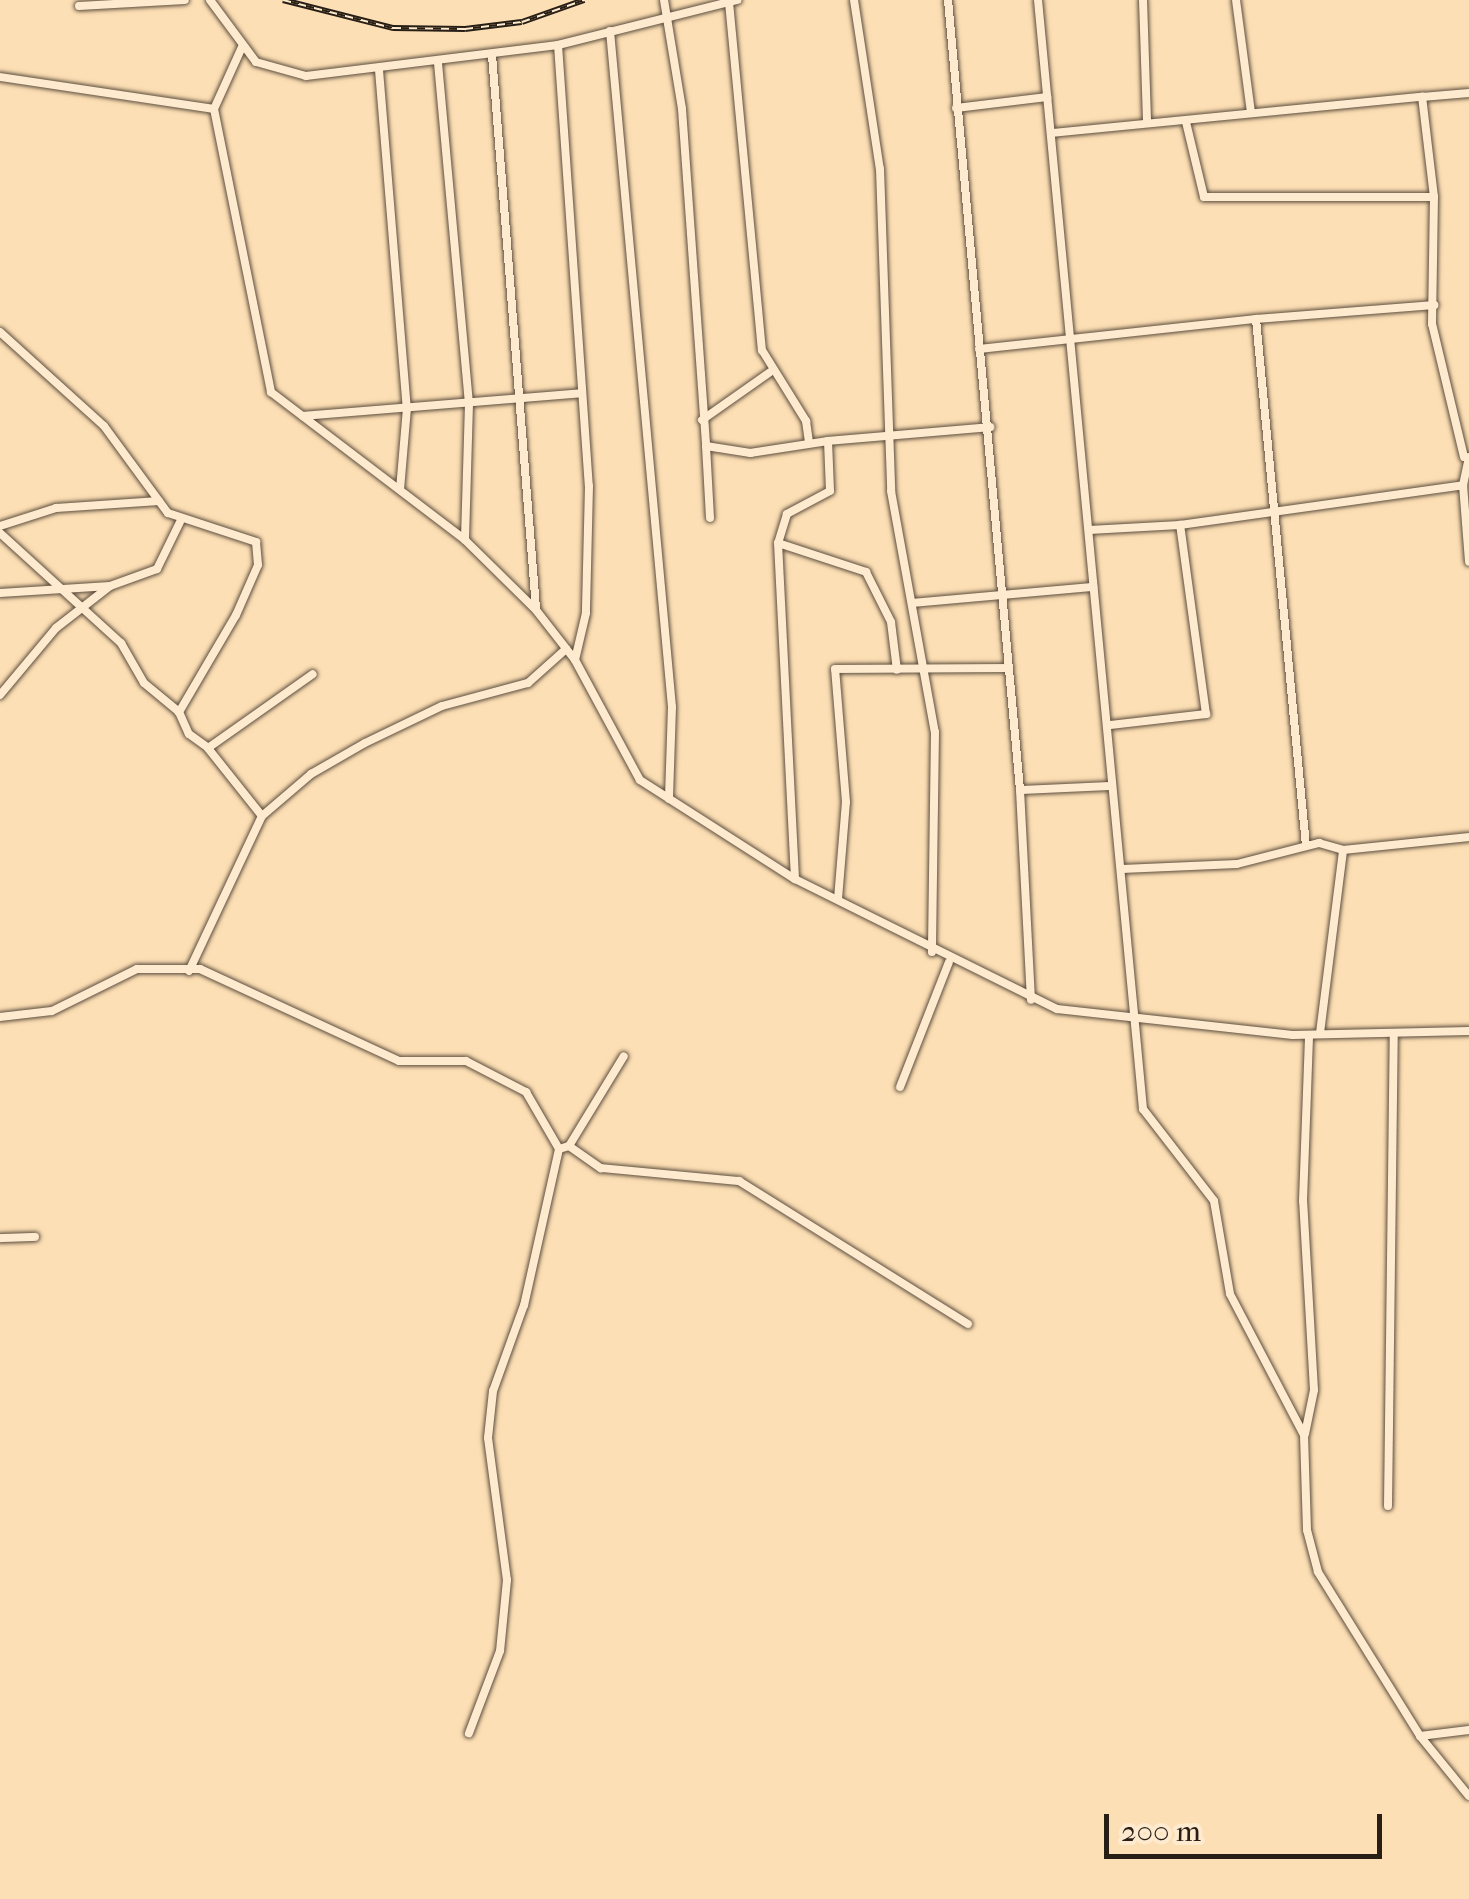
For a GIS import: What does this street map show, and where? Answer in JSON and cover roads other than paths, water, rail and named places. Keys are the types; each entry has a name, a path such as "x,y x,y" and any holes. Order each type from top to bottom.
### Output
{"street":[{"path":"79,6 185,0"},
{"path":"210,0 242,47 272,71 379,70 558,45 733,1 758,322 770,372 802,412 809,442"},
{"path":"664,0 671,17 710,518"},
{"path":"854,0 880,169 891,492 928,669 938,788 932,952"},
{"path":"948,0 990,427 1020,790 1031,1000"},
{"path":"1038,0 1093,587 1110,725 1111,786 1143,1109 1214,1202 1230,1294 1304,1434"},
{"path":"1142,0 1147,123"},
{"path":"1236,0 1251,112"},
{"path":"610,31 672,706 669,799"},
{"path":"558,45 589,565 575,660"},
{"path":"242,47 214,109 262,372 272,392 465,540 536,610 575,660 629,767 669,799 795,879 838,898 949,962 1031,1000 1134,1016 1314,1034 1394,1036 1469,1031"},
{"path":"492,55 536,610"},
{"path":"438,63 468,404 465,540"},
{"path":"379,70 407,408 400,489"},
{"path":"0,77 214,109"},
{"path":"1052,133 1469,93"},
{"path":"1422,97 1434,197 1436,343 1467,457 1463,486 1469,562"},
{"path":"956,108 1047,98"},
{"path":"1186,122 1204,197 1434,197"},
{"path":"980,349 1070,334 1434,305"},
{"path":"1256,319 1306,846"},
{"path":"0,332 104,426 159,501 180,522 248,536 259,550 236,615 179,712"},
{"path":"702,420 770,372"},
{"path":"302,416 580,393"},
{"path":"706,446 750,453 809,442 990,427"},
{"path":"795,879 778,543 787,514 830,492 828,441"},
{"path":"1089,530 1180,526 1463,486"},
{"path":"159,501 56,508 0,530 121,643 159,699 179,712 262,816"},
{"path":"0,695 82,606 110,586 162,566 180,522"},
{"path":"1110,725 1206,714 1180,526"},
{"path":"778,543 866,572 891,622 897,670"},
{"path":"0,592 110,586"},
{"path":"913,603 1093,587"},
{"path":"189,971 262,816 311,774 442,706 528,683 566,648"},
{"path":"838,898 846,802 835,669 1007,668"},
{"path":"208,748 313,674"},
{"path":"1020,790 1111,786"},
{"path":"1122,869 1238,864 1306,846 1343,850 1469,838"},
{"path":"1343,850 1314,1034 1304,1201 1314,1390 1304,1434 1307,1530 1318,1572 1420,1736 1469,1796"},
{"path":"900,1087 949,962"},
{"path":"0,1017 52,1011 138,969 189,971 218,977 399,1061 466,1061 501,1074 526,1092 559,1149 524,1305 494,1391 488,1438 507,1580 500,1651 469,1733"},
{"path":"1388,1506 1394,1036"},
{"path":"559,1149 569,1146 624,1056"},
{"path":"569,1146 601,1168 740,1181 968,1324"},
{"path":"0,1238 36,1237"},
{"path":"1420,1736 1469,1730"}],"railway":[{"path":"283,0 393,28 465,29 522,22 584,0"}]}
